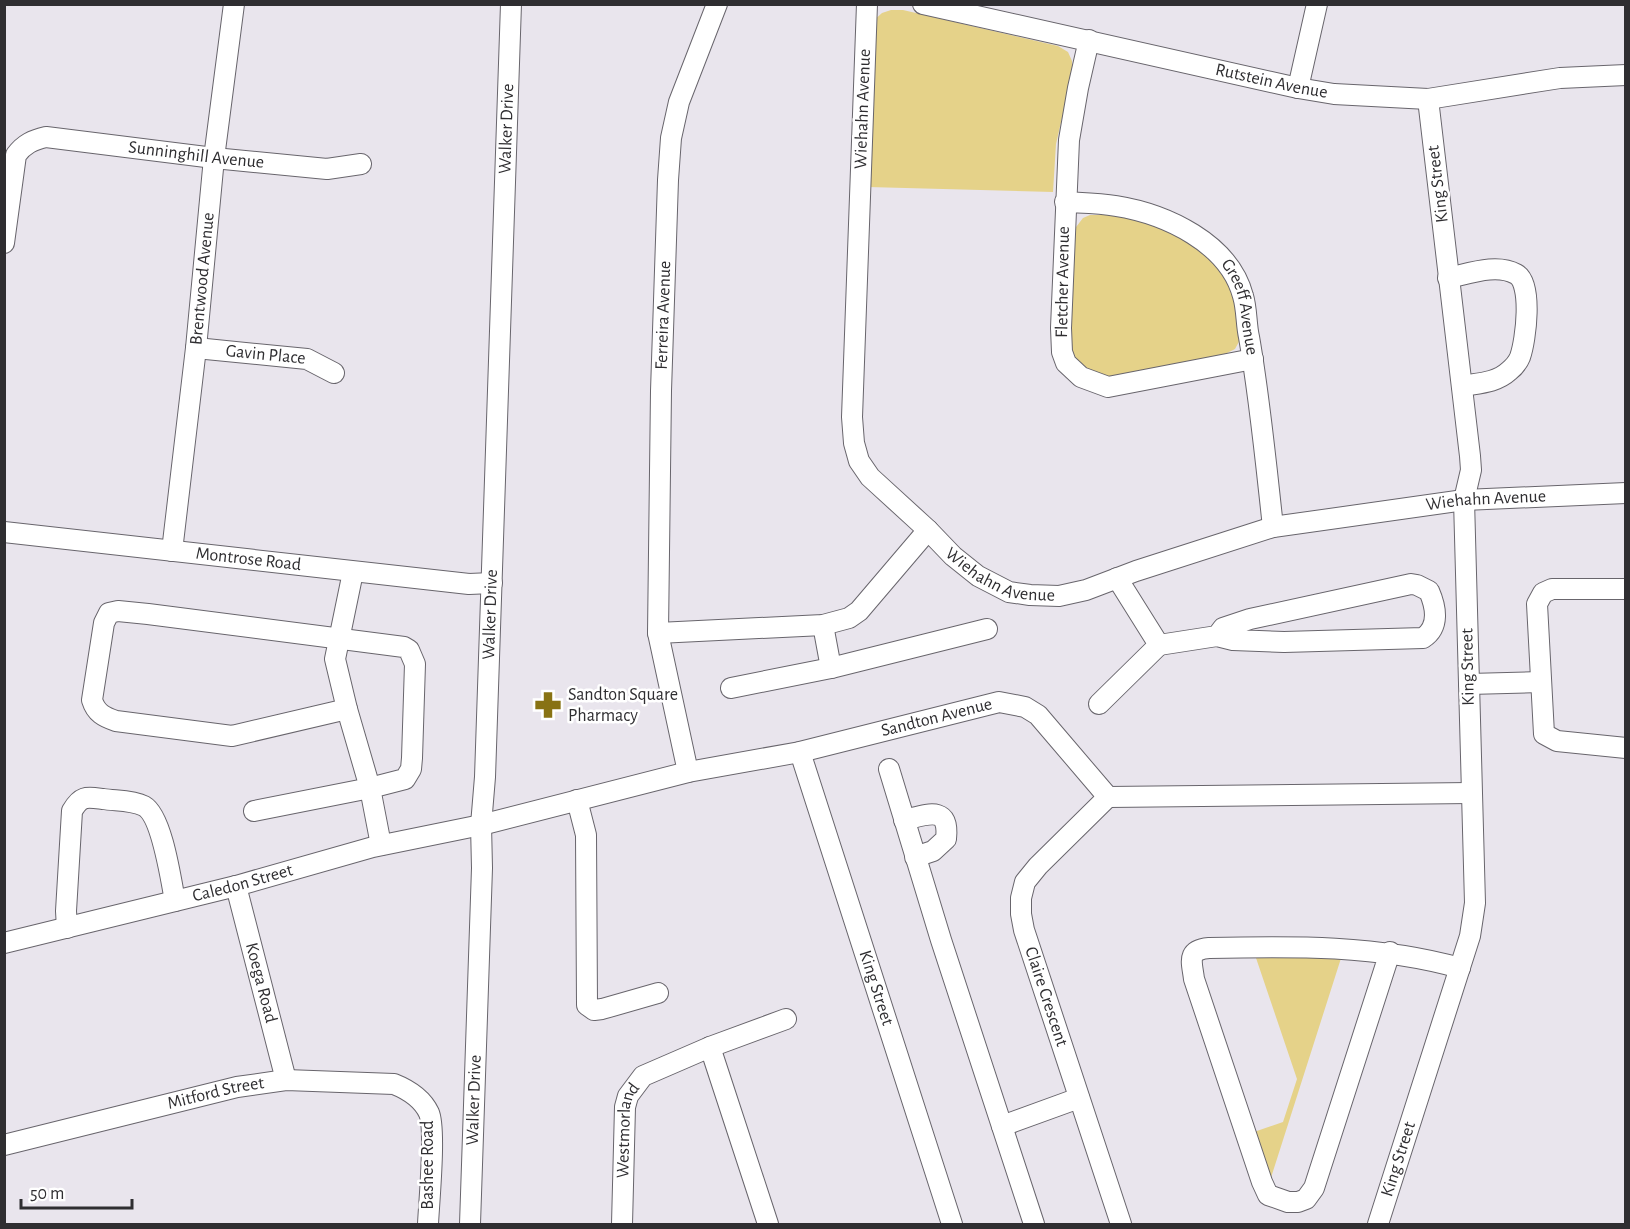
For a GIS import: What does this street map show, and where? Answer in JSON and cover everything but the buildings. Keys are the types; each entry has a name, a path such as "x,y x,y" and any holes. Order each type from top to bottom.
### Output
{"street":[{"name":"Brentwood Avenue","path":"172,551 196,348 214,159 234,4"},
{"name":"Walker Drive","path":"470,1224 482,868 481,825 485,777 511,4"},
{"name":"Ferreira Avenue","path":"688,772 658,633 661,391 671,138 679,102 717,4"},
{"name":"Wiehahn Avenue","path":"867,4 852,417 854,443 859,461 870,477 953,556 978,576 1009,592 1059,596 1086,590 1273,528 1464,500 1626,493"},
{"name":"Rutstein Avenue","path":"923,4 1298,88 1334,94 1428,99 1560,78 1626,75"},
{"path":"1298,88 1317,4"},
{"name":"Fletcher Avenue","path":"1089,40 1069,140 1065,202 1062,352 1066,363 1074,372 1089,381 1108,387 1253,359"},
{"name":"King Street","path":"1378,1224 1470,936 1475,903 1464,500 1471,470 1428,99"},
{"name":"Sunninghill Avenue","path":"4,243 16,155 31,141 46,137 214,159 327,169 361,164"},
{"name":"Greeff Avenue","path":"1065,202 1116,206 1158,217 1201,240 1219,255 1233,272 1243,296 1253,359 1273,528"},
{"path":"1448,279 1485,270 1506,270 1521,277 1525,284 1523,346 1520,358 1503,376 1494,381 1462,386"},
{"name":"Gavin Place","path":"196,348 307,359 334,373"},
{"path":"658,633 823,625 849,618 859,611 928,530"},
{"name":"Montrose Road","path":"4,532 353,572 469,584 492,583"},
{"path":"353,572 335,659 370,788 381,845"},
{"path":"1117,578 1159,645"},
{"path":"1100,704 1159,645 1216,636 1233,640 1284,642 1423,638 1433,628 1434,604 1429,591 1411,584 1250,619 1222,628 1216,636"},
{"path":"1626,589 1552,589 1543,593 1537,604 1543,730 1548,738 1557,741 1626,748"},
{"path":"254,811 370,788 405,778 411,769 415,659 409,650 404,647 113,611 106,616 92,700 100,714 116,721 232,736 347,709"},
{"path":"823,625 831,668"},
{"path":"731,688 831,668 987,629"},
{"path":"1469,684 1540,682"},
{"name":"Sandton Avenue","path":"481,825 688,772 800,752 999,702 1025,707 1038,715 1108,797"},
{"name":"King Street","path":"800,752 952,1224"},
{"path":"889,769 915,857 1034,1224"},
{"path":"1108,797 1471,793"},
{"path":"67,928 72,811 77,802 86,797 137,804 146,807 154,815 160,829 175,901"},
{"name":"Claire Crescent","path":"1108,797 1038,866 1025,882 1021,898 1021,914 1024,930 1120,1224"},
{"path":"577,800 586,834 587,1005 594,1010 602,1009 658,993"},
{"path":"904,820 932,813 945,820 946,839 933,851 915,857"},
{"name":"Caledon Street","path":"4,943 236,886 381,845 481,825"},
{"name":"Koega Road","path":"236,886 286,1080"},
{"path":"1390,952 1314,1188 1306,1199 1298,1202 1278,1200 1268,1195 1262,1182 1194,979 1191,958 1197,951 1209,948 1296,946 1390,952 1429,959 1460,968"},
{"name":"Westmorland","path":"622,1224 625,1107 628,1096 643,1076 710,1047 786,1019"},
{"path":"710,1047 768,1224"},
{"name":"Mitford Street","path":"4,1145 237,1087 286,1080 394,1084 411,1092 424,1106"},
{"path":"1002,1126 1079,1098"},
{"name":"Bashee Road","path":"424,1106 429,1113 431,1124 428,1224"}],"shaded area":[{"path":"903,10 1058,46 1068,52 1072,61 1072,74 1056,144 1053,192 868,187 872,22 882,13"},
{"path":"1090,215 1127,215 1153,221 1207,253 1231,284 1241,338 1235,349 1223,355 1108,379 1093,375 1081,366 1073,354 1069,339 1073,231 1083,218"},
{"path":"1343,952 1269,1184 1251,1133 1283,1122 1297,1079 1255,955"}],"place":[{"name":"Sandton Square Pharmacy","path":"548,705"}]}
